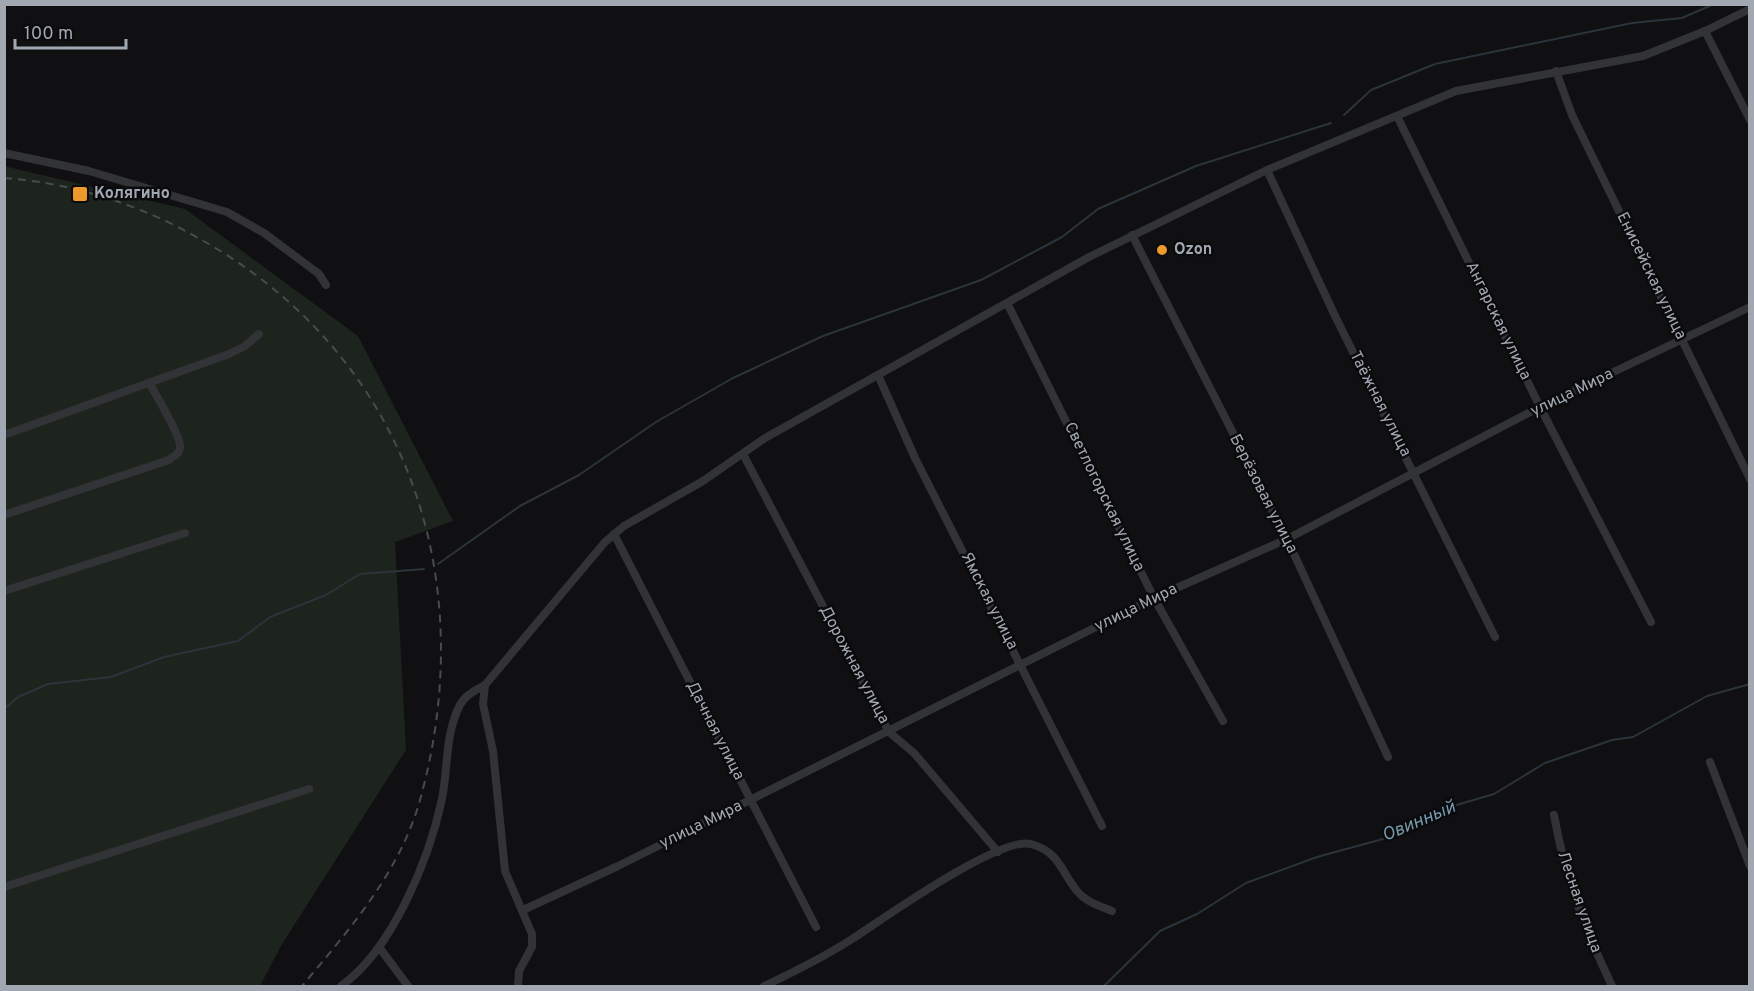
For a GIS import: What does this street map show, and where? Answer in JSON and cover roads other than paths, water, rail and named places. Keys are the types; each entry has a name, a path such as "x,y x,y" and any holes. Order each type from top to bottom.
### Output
{"street":[{"path":"346,985 379,947 408,896 442,800 453,721 461,703 485,685 604,542 614,534 765,438 1007,303 1132,235 1267,170 1456,92 1643,56 1705,31 1749,9"},
{"path":"1705,31 1749,120"},
{"name":"Енисейская улица","path":"1556,71 1565,101 1749,478"},
{"name":"Ангарская улица","path":"1397,116 1540,407 1651,622"},
{"path":"4,153 89,171 227,212 281,245 319,274 326,285"},
{"name":"Таёжная улица","path":"1267,170 1331,308 1495,637"},
{"name":"Берёзовая улица","path":"1132,235 1287,539 1388,757"},
{"name":"Светлогорская улица","path":"1007,303 1154,598 1223,721"},
{"name":"улица Мира","path":"523,910 750,801 1154,598 1287,539 1540,407 1749,307"},
{"path":"4,435 229,354 245,346 259,334"},
{"name":"Ямская улица","path":"878,375 915,458 1102,826"},
{"path":"4,515 169,460 178,453 181,446 150,384"},
{"name":"Дорожная улица","path":"743,454 889,732 914,753 998,852"},
{"path":"4,591 185,533"},
{"name":"Дачная улица","path":"614,534 816,927"},
{"path":"485,685 483,704 493,751 505,871 523,910 533,940 529,954 519,971 518,987"},
{"path":"1710,762 1749,866"},
{"path":"4,887 309,789"},
{"name":"Лесная улица","path":"1554,815 1562,863 1590,940 1612,987"},
{"path":"764,987 850,940 957,871 1021,843 1043,849 1063,867 1077,892 1112,911"},
{"path":"379,947 408,987"}],"waterway":[{"path":"1344,115 1371,90 1435,64 1632,23 1682,18 1714,4"},
{"path":"438,564 520,506 579,475 656,422 733,378 823,336 981,280 1062,237 1098,209 1196,166 1331,123"},
{"path":"4,709 18,697 48,684 111,677 164,657 238,641 270,617 326,595 360,574 424,569"},
{"name":"Овинный","path":"1104,986 1160,931 1197,914 1246,883 1317,857 1401,834 1443,809 1494,794 1545,763 1612,740 1633,737 1707,696 1750,684"}],"railway":[{"path":"4,178 55,185 130,206 200,239 271,287 330,344 376,408 410,479 432,555 441,634 437,717 420,800 400,852 386,876 355,922 302,986"}],"place":[{"name":"Колягино","path":"80,194"},
{"name":"Ozon","path":"1162,250"}]}
